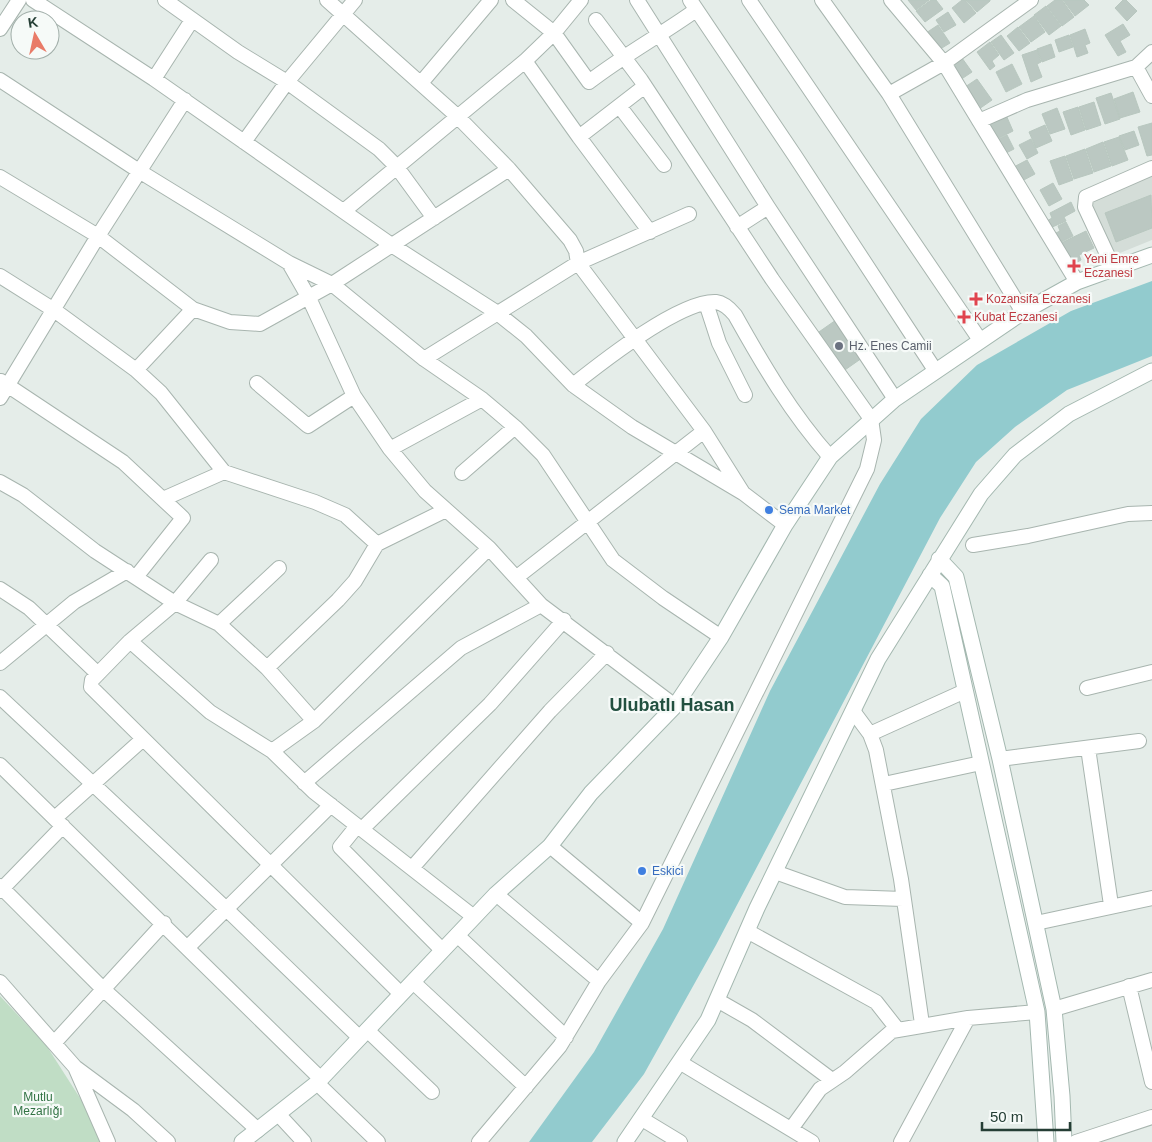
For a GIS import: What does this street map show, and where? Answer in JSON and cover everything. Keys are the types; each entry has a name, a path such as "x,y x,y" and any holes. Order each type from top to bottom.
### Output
{"main road":[{"path":"242,1142 279,1115 319,1081 496,894 550,846 591,793 675,706 721,636 785,525 830,457 895,399 935,370 1024,312 1077,282 1152,255"},
{"path":"625,1142 681,1063 708,1020 747,931 878,659 981,494 1015,455 1069,414 1152,371"},
{"path":"939,559 956,577 1000,759 1036,923 1054,1009 1064,1142"},
{"path":"930,575 942,586 1037,1012 1046,1142"}],"street":[{"path":"0,29 19,0"},
{"path":"33,0 185,100 345,210 393,246 496,312 526,336 573,384 632,427 677,453 706,473 743,493 785,525"},
{"path":"165,0 192,20 287,82 379,150 396,166 434,218"},
{"path":"327,0 457,116 508,169 570,240 576,251 578,263 704,431 743,493"},
{"path":"244,142 287,82 354,0"},
{"path":"421,83 491,0"},
{"path":"513,0 554,33 589,82 624,57 661,36 693,5 795,156 935,370"},
{"path":"637,0 768,207 895,399"},
{"path":"749,0 980,340"},
{"path":"822,0 889,94 1024,312"},
{"path":"891,0 944,63 1077,282"},
{"path":"889,94 944,63 1031,0"},
{"path":"345,210 525,61 554,33 576,1"},
{"path":"154,79 192,20"},
{"path":"479,1142 566,1037 599,981 642,923 867,469 874,440 871,419 737,227 645,86 596,20"},
{"path":"979,121 1027,100 1136,67 1152,52"},
{"path":"525,61 650,232"},
{"path":"1136,67 1152,96"},
{"path":"0,80 139,171 290,263 332,284 424,359 482,398 516,427 543,455 613,560 663,598 721,636"},
{"path":"579,137 645,86"},
{"path":"0,398 4,383 54,310 98,236 185,100"},
{"path":"620,107 664,165"},
{"path":"1113,268 1085,207 1086,197 1152,168"},
{"path":"0,177 98,236 193,309 230,322 260,324 309,298 393,246 508,169"},
{"path":"737,227 768,207"},
{"path":"424,359 496,312 578,263 690,214"},
{"path":"290,263 309,298 354,396 390,449 425,491 444,510 489,548 541,604 675,706"},
{"path":"0,276 54,310 136,370 161,393 224,472 316,502 345,515 377,544"},
{"path":"573,384 634,338 684,311 706,303 718,302 728,307 735,315 776,388 805,429 830,457"},
{"path":"706,303 710,321 719,343 745,395"},
{"path":"136,370 193,309"},
{"path":"0,663 74,602 131,574 183,518 123,462 4,383"},
{"path":"257,383 308,426 354,396"},
{"path":"390,449 482,398"},
{"path":"462,473 516,427"},
{"path":"517,577 704,431"},
{"path":"163,499 224,472"},
{"path":"0,482 23,495 95,551 175,603 219,624 267,668 314,721"},
{"path":"267,668 338,600 359,575 377,544 444,510"},
{"path":"973,545 1028,536 1128,514 1152,514"},
{"path":"272,752 314,721 489,548"},
{"path":"211,560 175,603 130,641 92,680 91,688 401,994"},
{"path":"219,624 279,568"},
{"path":"0,589 29,608 98,674"},
{"path":"304,783 460,648 541,604"},
{"path":"442,950 340,847 490,704 564,620"},
{"path":"130,641 210,712 272,752 331,806 474,917"},
{"path":"412,868 550,710 607,653"},
{"path":"1087,688 1152,672"},
{"path":"870,734 965,691"},
{"path":"0,697 226,909 364,1034 432,1092"},
{"path":"853,711 870,734 884,784 922,1024"},
{"path":"142,739 93,783 1,888 103,989 258,1130"},
{"path":"1000,759 1139,741"},
{"path":"1088,748 1111,905"},
{"path":"0,764 164,923 378,1142"},
{"path":"884,784 981,764"},
{"path":"188,947 331,806"},
{"path":"550,846 642,923"},
{"path":"775,872 845,896 903,899"},
{"path":"496,894 599,981"},
{"path":"1036,923 1111,905 1152,898"},
{"path":"55,1042 164,923"},
{"path":"747,931 876,1002 898,1030"},
{"path":"457,935 566,1037"},
{"path":"1054,1009 1152,980"},
{"path":"0,982 55,1042 75,1067 133,1110 168,1142"},
{"path":"413,982 526,1086"},
{"path":"1129,986 1152,1082"},
{"path":"717,1000 752,1020 832,1080"},
{"path":"791,1129 820,1089 892,1031 922,1024 1037,1012"},
{"path":"901,1142 968,1018"},
{"path":"681,1063 812,1142"},
{"path":"75,1067 108,1142"},
{"path":"279,1115 304,1142"},
{"path":"1076,1142 1152,1117"},
{"path":"642,1119 680,1142"}],"shaded area":[{"path":"1152,173 1152,240 1110,257 1088,203"}],"green space":[{"name":"Mutlu Mezarlığı","path":"0,996 46,1045 87,1109 103,1142 0,1142"}],"water":[{"path":"1152,281 1152,356 1067,390 1015,427 976,462 940,518 716,945 644,1074 592,1142 529,1142 594,1052 663,929 770,691 880,484 921,419 977,365 1071,311"}],"building":[{"path":"908,0 929,0 916,10"},
{"path":"931,0 936,0 943,9 925,22 916,11"},
{"path":"962,0 965,0 976,13 964,23 952,8"},
{"path":"966,0 990,0 990,1 977,12"},
{"path":"1055,0 1062,0 1074,17 1062,26 1047,6"},
{"path":"1063,0 1084,0 1089,5 1075,16"},
{"path":"1123,0 1126,0 1137,11 1127,21 1115,8"},
{"path":"1046,6 1061,26 1049,35 1034,15"},
{"path":"948,12 956,25 944,32 936,20"},
{"path":"1034,16 1045,32 1031,42 1019,27"},
{"path":"1123,24 1130,35 1120,41 1126,52 1118,56 1105,35"},
{"path":"938,25 950,43 937,51 926,33"},
{"path":"1018,27 1030,43 1019,51 1007,36"},
{"path":"1085,29 1090,43 1085,45 1088,53 1077,57 1070,35"},
{"path":"1001,35 1014,53 1004,60 991,42"},
{"path":"1069,35 1073,47 1059,52 1055,40"},
{"path":"990,42 999,55 992,61 995,66 990,70 977,52"},
{"path":"1051,44 1055,57 1042,62 1037,49"},
{"path":"1037,50 1041,62 1037,64 1042,77 1031,82 1022,55"},
{"path":"962,58 972,72 960,80 950,66"},
{"path":"1012,64 1022,84 1006,92 996,72"},
{"path":"977,79 992,100 979,109 965,87"},
{"path":"1133,92 1140,112 1120,118 1114,99"},
{"path":"1111,93 1120,119 1105,124 1096,98"},
{"path":"1094,102 1101,125 1086,130 1079,107"},
{"path":"1078,107 1085,130 1071,135 1063,112"},
{"path":"1057,108 1065,129 1050,134 1042,114"},
{"path":"1006,115 1013,131 995,140 987,124"},
{"path":"1152,123 1152,155 1147,156 1138,127"},
{"path":"1045,125 1052,141 1036,148 1029,132"},
{"path":"1134,131 1139,145 1125,150 1119,136"},
{"path":"1007,135 1014,149 1002,155 995,141"},
{"path":"1119,137 1128,160 1112,166 1104,142"},
{"path":"1031,139 1038,153 1027,159 1019,145"},
{"path":"1103,142 1111,166 1094,172 1086,149"},
{"path":"1085,149 1093,173 1074,179 1066,156"},
{"path":"1065,156 1073,180 1059,185 1050,161"},
{"path":"1027,160 1035,174 1020,182 1012,168"},
{"path":"1053,183 1062,199 1049,206 1040,190"},
{"path":"1151,195 1152,228 1116,242 1105,213"},
{"path":"1071,202 1075,211 1064,217 1066,221 1050,228 1047,221 1052,218 1050,213"},
{"path":"1066,222 1073,236 1059,243 1054,234 1060,231 1058,226"},
{"path":"1086,231 1094,248 1079,255 1081,260 1070,266 1059,244"},
{"name":"Hz. Enes Camii","path":"836,320 862,358 842,372 816,334"}],"place":[{"name":"Yeni Emre Eczanesi","path":"1074,266"},
{"name":"Kozansifa Eczanesi","path":"976,299"},
{"name":"Kubat Eczanesi","path":"964,317"},
{"name":"Hz. Enes Camii","path":"839,346"},
{"name":"Sema Market","path":"769,510"},
{"name":"Eskici","path":"642,871"}],"district":[{"name":"Ulubatlı Hasan","path":"672,705"}]}
